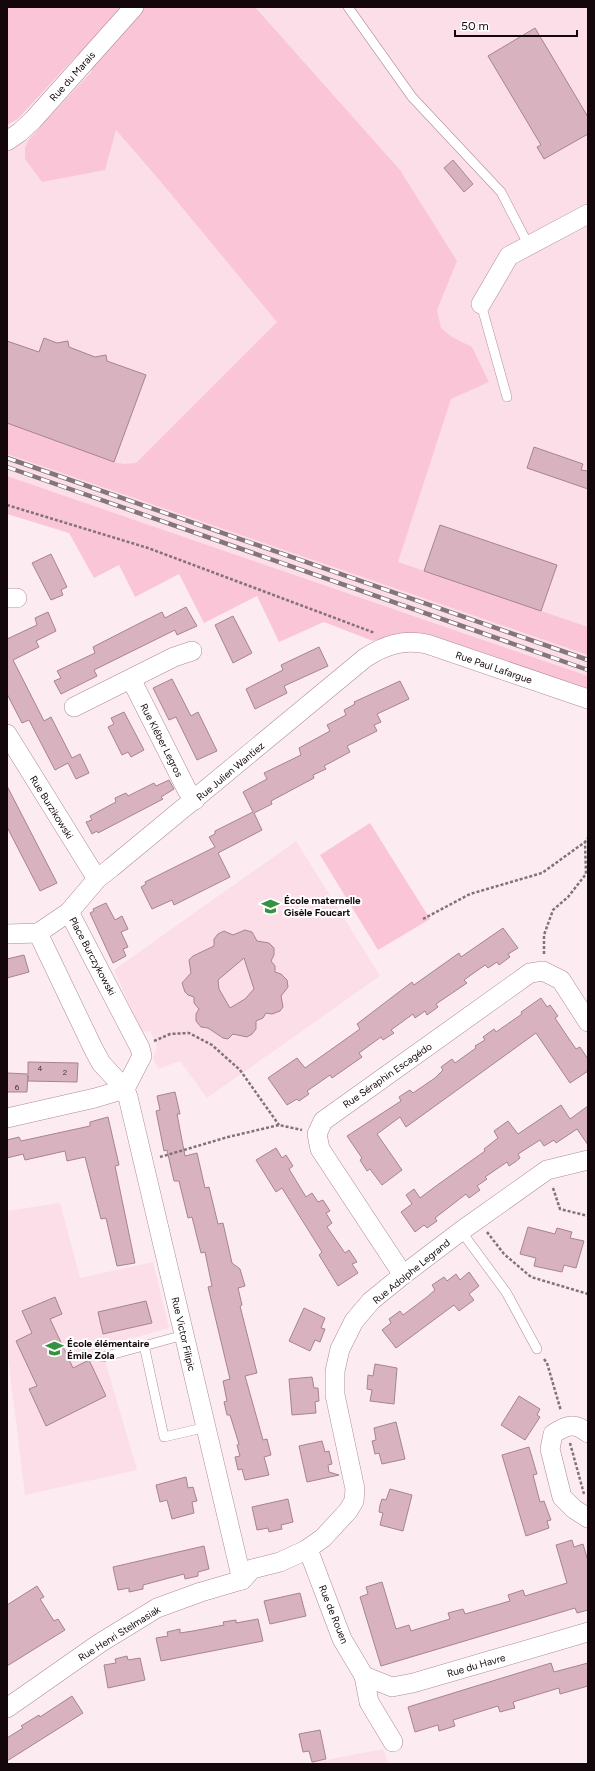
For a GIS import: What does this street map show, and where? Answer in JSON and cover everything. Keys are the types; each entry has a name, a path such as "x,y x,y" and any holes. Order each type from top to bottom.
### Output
{"street":[{"name":"Rue du Marais","path":"7,141 33,120 134,7"},
{"path":"481,304 509,256 588,214"},
{"name":"Rue Paul Lafargue","path":"399,642 426,644 588,700"},
{"name":"Rue Julien Wantiez","path":"69,912 97,879 195,800 365,658 377,650 399,642"},
{"path":"74,707 174,657 192,651"},
{"name":"Rue Kléber Legros","path":"131,679 186,790 195,800"},
{"name":"Rue Burzikowski","path":"7,734 97,879"},
{"name":"Place Burczykowski","path":"38,933 69,912 140,1048"},
{"path":"7,934 38,933 101,1063 125,1089"},
{"path":"544,971 561,980 588,1022"},
{"name":"Rue Séraphin Escagédo","path":"317,1134 323,1121 530,973 544,971"},
{"path":"7,1118 95,1098 125,1089 142,1056 140,1048"},
{"name":"Rue Victor Filipic","path":"125,1089 144,1162 242,1580"},
{"path":"317,1134 320,1149 403,1275"},
{"name":"Rue Adolphe Legrand","path":"306,1550 323,1538 348,1511 354,1501 355,1489 335,1395 335,1371 340,1349 354,1321 371,1301 403,1275 461,1231 547,1170 588,1160"},
{"path":"588,1433 580,1427 565,1426 553,1434 550,1448 562,1497 574,1509 588,1518"},
{"name":"Rue Henri Stelmasiak","path":"7,1708 100,1643 157,1608 201,1592 242,1580 252,1569 280,1562 306,1550"},
{"name":"Rue de Rouen","path":"306,1550 311,1557 342,1639 364,1676 370,1702 393,1742"},
{"name":"Rue du Havre","path":"364,1676 392,1687 413,1683 588,1632"}],"lane":[{"path":"348,7 412,97 501,192 529,246"},
{"path":"481,304 507,397"},
{"path":"461,1231 506,1292 537,1349"},
{"path":"103,1357 184,1335"},
{"path":"144,1345 164,1437 207,1427"}],"path":[{"path":"7,505 148,548 399,642"},
{"path":"423,919 470,894 542,873 585,842 588,838"},
{"path":"544,971 544,936 553,910 568,898 586,874 585,842"},
{"path":"140,1048 170,1034 189,1032 212,1045 240,1070 280,1125"},
{"path":"144,1162 228,1137 280,1125 317,1134"},
{"path":"547,1170 560,1209 588,1216"},
{"path":"478,1219 504,1254 531,1277 588,1294"}],"shaded area":[{"path":"7,7 255,7 400,170 457,261 437,310 441,328 452,337 472,347 489,382 451,399 398,562 588,627 588,655 7,454 7,423 114,462 124,464 136,463 277,322 116,130 105,170 42,182 25,159 25,148 29,139 92,71 77,55 18,119 7,125"},
{"path":"255,7 588,7 588,676 7,476 7,148 29,139 92,71 116,130 161,182 400,170"},
{"path":"7,476 588,676 588,690 430,635 402,633 373,641 324,622 279,642 257,596 204,623 179,574 135,597 119,565 94,578 69,533 7,514"},
{"path":"370,823 430,919 378,950 320,855"},
{"name":"École maternelle Gisèle Foucart","path":"296,841 380,976 207,1098 180,1061 158,1069 153,1058 157,1048 155,1041 150,1031 142,1032 114,970"},
{"name":"École élémentaire Émile Zola","path":"60,1203 80,1278 153,1262 169,1328 101,1347 137,1470 25,1495 7,1350 7,1211"},
{"path":"383,1749 389,1764 305,1764"}],"building":[{"path":"535,28 588,117 588,134 544,159 537,147 541,145 488,56"},
{"path":"453,160 473,184 464,192 444,168"},
{"path":"44,338 57,343 68,341 69,347 95,357 106,355 107,361 146,375 114,462 7,423 7,341 39,352"},
{"path":"534,447 583,464 581,470 588,471 588,489 527,468"},
{"path":"440,525 557,565 541,611 424,571"},
{"path":"51,554 67,587 61,590 63,595 51,600 32,563"},
{"path":"186,607 197,626 177,635 175,630 94,670 97,676 61,694 54,681 61,678 57,671 95,653 93,647 162,612 165,618"},
{"path":"48,612 56,631 36,641 39,647 13,660 44,721 51,717 72,758 80,754 89,773 76,779 68,763 55,770 29,720 22,723 7,694 7,639 37,625 35,618"},
{"path":"233,616 252,653 233,663 215,625"},
{"path":"319,647 328,666 284,686 287,693 255,709 246,689 283,670 281,665"},
{"path":"172,679 191,716 198,712 217,751 197,760 176,717 169,720 153,688"},
{"path":"400,681 409,699 377,714 381,722 374,725 377,731 347,746 350,752 324,766 326,769 313,775 314,778 271,801 272,804 254,813 262,830 218,853 230,877 174,905 172,900 152,909 141,887 146,884 145,882 215,847 209,837 215,834 215,831 253,812 243,792 267,779 264,773 301,755 299,748 330,731 327,725 346,715 344,710 355,704 354,702"},
{"path":"124,712 144,750 131,757 128,752 122,755 108,727 114,724 111,718"},
{"path":"169,780 174,789 161,797 163,799 98,833 97,831 92,834 86,822 92,820 90,816 116,802 115,798 126,793 128,796 154,783 156,786"},
{"path":"7,786 57,883 40,891 7,827"},
{"path":"106,903 115,920 122,916 128,929 121,932 128,947 123,949 126,956 113,963 90,913 94,911 93,909"},
{"path":"503,928 518,948 508,954 510,957 499,965 497,962 488,968 485,965 464,980 467,983 436,1004 438,1007 427,1015 425,1011 415,1018 413,1014 391,1030 394,1033 383,1040 381,1037 359,1053 362,1057 332,1078 330,1075 307,1091 309,1094 299,1101 297,1099 287,1105 268,1078 297,1058 305,1068 360,1029 357,1024 412,982 414,985 459,953 461,957"},
{"path":"245,930 252,932 257,941 269,943 274,948 274,955 271,961 275,966 275,972 281,974 287,980 288,987 281,996 283,1007 280,1011 272,1014 266,1013 263,1018 256,1021 256,1029 247,1037 233,1034 228,1039 223,1038 208,1028 201,1027 196,1021 196,1014 199,1009 194,1003 194,997 185,992 182,983 191,973 189,960 193,956 214,946 214,939 218,934 224,931 233,935","holes":["244,958 254,989 245,999 230,1008 219,989 218,980"]},
{"path":"24,955 29,972 7,978 7,959"},
{"path":"541,998 547,1007 550,1005 558,1016 555,1018 576,1049 580,1047 588,1059 588,1071 570,1083 536,1033 406,1127 400,1117 377,1134 402,1170 382,1185 370,1169 367,1171 360,1160 362,1158 347,1136 401,1101 399,1097 405,1093 410,1090 413,1093 435,1078 443,1070 441,1067 452,1059 455,1063 476,1048 475,1046 485,1040 483,1037 494,1029 496,1032 522,1014 521,1012"},
{"path":"28,1062 78,1063 77,1082 28,1081 28,1075 27,1092 7,1092 7,1073 28,1074"},
{"path":"175,1092 180,1114 177,1114 185,1156 197,1153 205,1188 209,1187 218,1224 223,1223 232,1263 240,1269 245,1286 238,1288 242,1305 240,1306 257,1373 245,1376 263,1440 267,1439 271,1455 264,1457 269,1475 245,1480 242,1469 238,1470 235,1457 240,1456 237,1445 239,1444 230,1415 227,1415 224,1402 227,1401 223,1381 230,1379 208,1287 212,1286 205,1252 201,1253 192,1217 188,1218 179,1181 174,1181 167,1150 164,1151 156,1111 160,1110 157,1096"},
{"path":"561,1105 570,1119 588,1106 588,1145 577,1129 556,1143 554,1140 544,1146 540,1140 518,1154 520,1158 515,1162 509,1166 507,1162 485,1177 487,1179 477,1186 480,1190 469,1198 466,1194 435,1218 437,1221 427,1228 424,1225 415,1232 401,1212 412,1204 406,1195 414,1189 420,1198 485,1151 484,1149 498,1138 494,1131 508,1121 518,1134"},
{"path":"108,1117 119,1165 115,1166 135,1263 117,1266 106,1218 101,1219 85,1157 67,1161 65,1151 25,1160 23,1154 7,1158 7,1140 19,1137 21,1141 90,1126 90,1122"},
{"path":"276,1148 282,1158 286,1155 293,1166 289,1169 306,1197 312,1193 318,1202 323,1200 330,1211 326,1213 332,1223 327,1227 345,1253 349,1250 357,1262 352,1264 358,1273 338,1286 319,1255 322,1252 282,1188 276,1192 256,1160"},
{"path":"528,1227 555,1234 557,1228 572,1232 570,1238 584,1241 576,1268 564,1265 562,1272 534,1266 536,1258 520,1254"},
{"path":"469,1272 479,1286 469,1294 474,1300 459,1311 454,1305 396,1348 382,1330 391,1323 389,1319 400,1311 403,1315 427,1297 435,1290 432,1285 444,1277 447,1281 456,1274 460,1280"},
{"path":"55,1297 62,1314 50,1319 73,1368 89,1360 106,1396 46,1426 29,1389 37,1386 16,1341 32,1333 22,1311"},
{"path":"146,1301 152,1323 103,1334 98,1312"},
{"path":"304,1308 325,1318 321,1328 325,1329 320,1342 315,1340 310,1351 289,1341"},
{"path":"375,1364 397,1368 394,1404 370,1401 372,1390 367,1389 368,1375 373,1376"},
{"path":"312,1377 314,1388 318,1388 319,1401 315,1402 316,1413 292,1415 289,1379"},
{"path":"519,1396 540,1409 537,1415 540,1417 525,1440 501,1425"},
{"path":"396,1422 405,1459 382,1464 379,1453 375,1454 372,1441 376,1440 374,1428"},
{"path":"322,1441 325,1452 329,1451 332,1464 328,1465 329,1472 339,1475 307,1482 299,1446"},
{"path":"529,1447 537,1474 533,1475 540,1502 544,1501 551,1520 547,1521 549,1528 526,1536 502,1455"},
{"path":"186,1477 188,1488 193,1487 197,1501 192,1502 194,1513 172,1519 167,1500 160,1502 156,1485"},
{"path":"390,1489 412,1495 403,1531 380,1525 383,1513 379,1512 380,1505 382,1499 386,1500"},
{"path":"288,1499 293,1522 281,1525 282,1529 269,1532 268,1528 257,1530 252,1507"},
{"path":"572,1540 574,1547 583,1544 588,1561 588,1610 577,1613 575,1608 381,1666 360,1597 368,1594 366,1587 382,1582 396,1629 409,1625 411,1631 450,1619 448,1613 463,1609 465,1614 510,1601 508,1595 523,1590 525,1596 567,1583 556,1545"},
{"path":"204,1546 209,1569 198,1572 198,1576 185,1579 184,1574 143,1585 143,1589 129,1592 129,1588 118,1590 113,1567"},
{"path":"37,1586 44,1597 40,1599 54,1621 58,1619 65,1630 7,1666 7,1605"},
{"path":"300,1593 306,1616 270,1624 264,1601"},
{"path":"258,1619 263,1641 161,1661 156,1638 168,1636 167,1632 180,1629 180,1633 224,1625 223,1622 236,1620 236,1623"},
{"path":"127,1656 128,1660 140,1658 145,1680 108,1688 104,1665 116,1663 115,1659"},
{"path":"551,1663 554,1672 588,1663 588,1686 560,1694 559,1688 513,1702 515,1708 500,1712 498,1706 453,1720 455,1726 439,1731 438,1725 415,1732 408,1707"},
{"path":"72,1696 83,1713 7,1761 7,1738 23,1728 21,1726 39,1715 40,1717"},
{"path":"320,1730 326,1759 312,1762 309,1751 303,1752 299,1734"}],"railway":[{"path":"7,458 588,660"},
{"path":"7,467 588,670"}],"place":[{"name":"École maternelle Gisèle Foucart","path":"271,906"},
{"name":"École élémentaire Émile Zola","path":"54,1349"}]}
